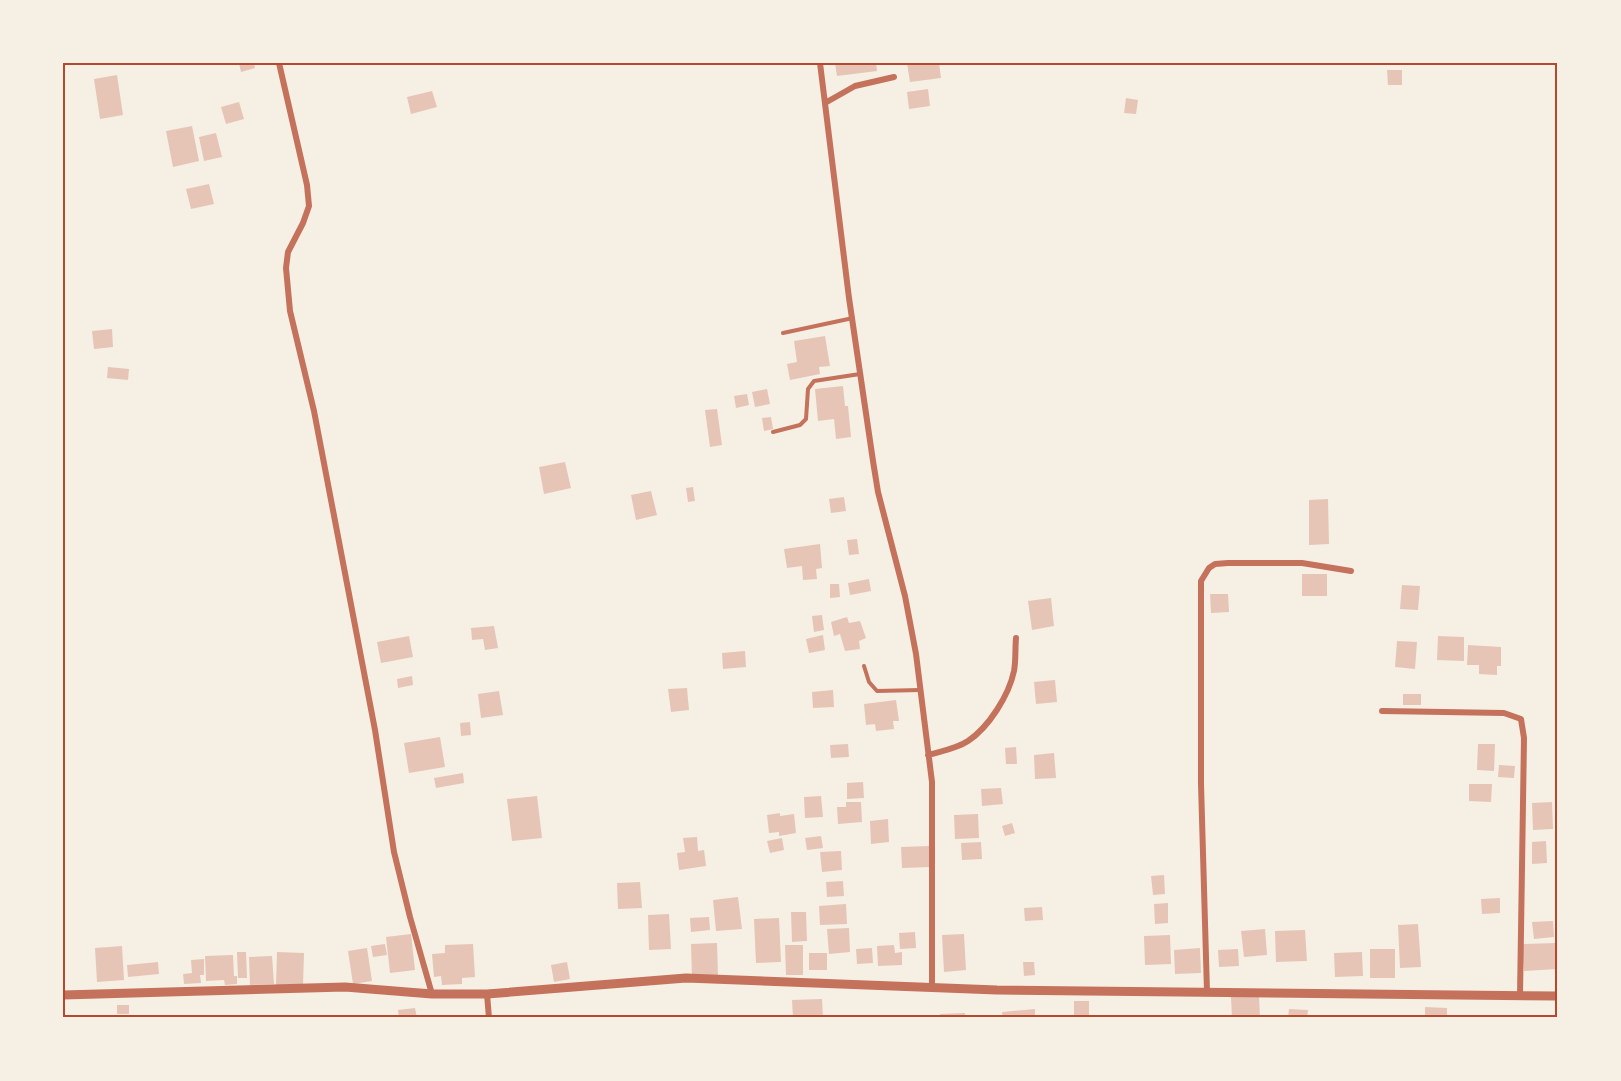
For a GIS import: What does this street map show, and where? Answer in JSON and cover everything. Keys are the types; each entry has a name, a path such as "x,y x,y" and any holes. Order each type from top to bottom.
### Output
{"street":[{"path":"279,63 307,185 309,206 288,252 286,268 290,311 314,411 373,718 394,852 432,994"},
{"path":"820,63 852,318 876,482 905,596 932,782 932,988"},
{"path":"825,103 855,86 894,77"},
{"path":"1207,992 1201,783 1201,581 1209,568 1215,564 1228,563 1302,563 1351,572"},
{"path":"928,755 954,748 969,740 992,717 1010,686 1015,668 1016,638"},
{"path":"1382,711 1504,713 1521,719 1524,738 1520,996"},
{"path":"63,995 345,987 432,994 487,994 686,978 932,988 1558,996"},
{"path":"487,994 489,1018"}],"lane":[{"path":"783,333 852,318"},
{"path":"773,432 800,425 806,419 808,389 814,381 860,374"},
{"path":"864,666 869,682 878,691 920,690"}],"building":[{"path":"239,63 254,63 255,68 241,72"},
{"path":"835,63 876,63 877,71 837,76"},
{"path":"907,63 939,63 941,78 910,82"},
{"path":"1387,70 1402,70 1402,85 1388,85"},
{"path":"117,75 123,115 100,119 94,79"},
{"path":"928,89 930,106 909,109 907,92"},
{"path":"432,91 437,107 411,114 407,97"},
{"path":"1126,98 1138,100 1136,114 1124,113"},
{"path":"239,102 244,119 226,124 221,107"},
{"path":"192,126 199,161 173,167 166,131"},
{"path":"216,133 222,157 204,161 199,137"},
{"path":"209,184 214,204 191,209 186,189"},
{"path":"112,329 113,347 94,349 92,331"},
{"path":"825,336 830,366 819,367 820,374 790,380 787,364 797,362 794,341"},
{"path":"108,367 129,369 128,380 107,378"},
{"path":"843,386 845,406 848,406 851,437 836,439 834,419 818,421 815,389"},
{"path":"767,389 770,404 755,407 752,392"},
{"path":"747,394 749,405 736,408 734,396"},
{"path":"717,409 722,445 710,447 705,410"},
{"path":"771,417 773,429 764,431 762,418"},
{"path":"565,462 571,488 544,494 539,467"},
{"path":"693,487 695,501 688,502 686,488"},
{"path":"651,491 657,515 636,520 631,495"},
{"path":"844,497 846,511 831,513 829,499"},
{"path":"1328,499 1329,544 1309,545 1309,500"},
{"path":"857,539 859,554 849,555 847,540"},
{"path":"820,544 822,568 816,569 817,579 803,580 802,566 787,568 784,549"},
{"path":"1302,574 1327,574 1327,596 1302,596"},
{"path":"869,579 871,591 850,595 848,583"},
{"path":"830,584 839,584 840,597 830,598"},
{"path":"1402,585 1420,586 1418,610 1400,609"},
{"path":"1210,594 1228,594 1229,612 1211,613"},
{"path":"1051,598 1054,626 1032,630 1028,601"},
{"path":"822,615 824,630 814,632 812,616"},
{"path":"847,617 849,623 860,621 866,638 859,641 860,649 845,651 840,634 834,636 831,622"},
{"path":"494,626 498,648 485,650 483,639 472,640 471,628"},
{"path":"823,635 825,650 809,653 806,639"},
{"path":"409,636 413,657 381,663 377,642"},
{"path":"1438,636 1464,637 1464,661 1437,660"},
{"path":"1397,641 1417,642 1415,669 1395,667"},
{"path":"1468,645 1501,647 1501,666 1497,666 1497,675 1479,674 1479,665 1467,665"},
{"path":"745,651 746,667 723,669 722,653"},
{"path":"412,676 413,685 398,688 397,679"},
{"path":"1055,680 1057,702 1036,704 1034,682"},
{"path":"687,688 689,710 671,712 668,689"},
{"path":"833,690 834,707 813,708 812,692"},
{"path":"499,691 503,715 481,718 478,694"},
{"path":"1403,694 1421,694 1421,705 1403,705"},
{"path":"896,700 899,721 893,721 894,729 876,731 875,724 866,725 864,704"},
{"path":"470,722 471,735 461,736 460,723"},
{"path":"440,737 445,767 409,773 404,743"},
{"path":"848,744 849,757 831,758 830,745"},
{"path":"1478,744 1495,744 1494,771 1477,770"},
{"path":"1016,747 1017,764 1006,764 1005,748"},
{"path":"1054,753 1056,778 1035,779 1034,755"},
{"path":"1499,765 1515,766 1514,778 1498,777"},
{"path":"463,773 464,783 436,788 434,778"},
{"path":"863,782 864,798 847,799 847,783"},
{"path":"1469,784 1492,784 1491,802 1469,801"},
{"path":"1001,788 1003,804 982,806 981,789"},
{"path":"537,796 542,838 512,841 507,799"},
{"path":"821,796 823,817 805,818 804,797"},
{"path":"846,802 861,802 862,822 838,824 837,807 846,807"},
{"path":"1552,802 1553,829 1533,830 1532,803"},
{"path":"780,813 780,816 794,814 796,833 779,836 779,832 769,833 767,815"},
{"path":"978,814 979,838 955,839 954,815"},
{"path":"888,819 889,842 871,844 870,821"},
{"path":"1012,823 1015,833 1005,836 1002,826"},
{"path":"821,836 823,848 807,850 805,838"},
{"path":"697,837 698,851 704,850 706,866 679,870 677,853 685,852 683,838"},
{"path":"782,838 784,850 770,853 767,841"},
{"path":"1546,841 1547,863 1532,864 1532,842"},
{"path":"981,842 982,859 962,860 961,843"},
{"path":"929,846 930,867 902,868 901,847"},
{"path":"841,851 842,870 822,872 820,852"},
{"path":"1164,875 1165,894 1153,895 1151,876"},
{"path":"843,881 844,896 827,897 826,882"},
{"path":"640,882 642,908 618,909 617,883"},
{"path":"738,897 742,929 716,931 713,900"},
{"path":"1500,898 1500,913 1482,914 1481,899"},
{"path":"1168,903 1168,923 1155,924 1154,904"},
{"path":"846,904 847,924 820,925 819,906"},
{"path":"1042,907 1043,920 1025,921 1024,908"},
{"path":"791,912 806,912 807,941 792,942"},
{"path":"669,914 671,949 649,950 648,915"},
{"path":"709,917 710,930 691,932 690,918"},
{"path":"779,918 781,962 756,963 754,919"},
{"path":"1553,921 1554,937 1534,939 1532,922"},
{"path":"1418,924 1421,967 1400,968 1398,925"},
{"path":"849,928 850,952 829,954 827,929"},
{"path":"1265,929 1267,955 1244,957 1241,931"},
{"path":"1305,930 1307,961 1276,962 1275,931"},
{"path":"915,932 916,948 900,949 899,933"},
{"path":"411,934 415,970 390,973 386,937"},
{"path":"964,934 966,970 944,972 942,935"},
{"path":"1170,935 1171,964 1145,965 1144,936"},
{"path":"717,943 718,976 692,977 691,944"},
{"path":"1556,943 1558,969 1524,971 1522,944"},
{"path":"385,944 387,955 373,957 371,946"},
{"path":"473,944 475,977 462,978 462,984 442,985 441,976 434,977 432,954 445,953 445,945"},
{"path":"785,945 803,945 803,975 786,975"},
{"path":"894,945 895,953 902,952 902,965 878,966 877,946"},
{"path":"122,946 124,980 97,982 95,948"},
{"path":"367,948 372,981 353,984 348,951"},
{"path":"872,948 873,963 857,964 856,949"},
{"path":"1200,948 1201,973 1175,974 1174,950"},
{"path":"1238,949 1239,966 1219,967 1218,950"},
{"path":"1370,949 1395,949 1395,978 1370,978"},
{"path":"237,952 246,952 247,978 238,978"},
{"path":"277,952 304,953 303,985 276,985"},
{"path":"1362,952 1363,976 1335,977 1334,953"},
{"path":"809,953 827,953 827,970 809,970"},
{"path":"233,955 234,976 237,976 237,984 225,985 224,980 206,981 205,956"},
{"path":"272,956 274,984 250,985 249,957"},
{"path":"204,959 204,975 200,975 201,983 184,984 183,974 192,973 191,960"},
{"path":"158,962 159,974 128,977 127,965"},
{"path":"567,962 570,979 554,982 551,965"},
{"path":"1023,962 1034,962 1035,975 1024,976"},
{"path":"1259,996 1260,1018 1232,1018 1231,997"},
{"path":"822,999 823,1018 793,1018 792,1000"},
{"path":"1074,1001 1089,1001 1089,1018 1074,1018"},
{"path":"117,1005 129,1005 129,1014 117,1014"},
{"path":"1425,1007 1447,1008 1447,1018 1425,1018"},
{"path":"415,1008 417,1018 399,1018 398,1010"},
{"path":"1035,1009 1035,1018 1003,1018 1002,1012"},
{"path":"1289,1009 1308,1010 1307,1018 1288,1018"},
{"path":"965,1013 965,1018 940,1018 940,1014"}]}
